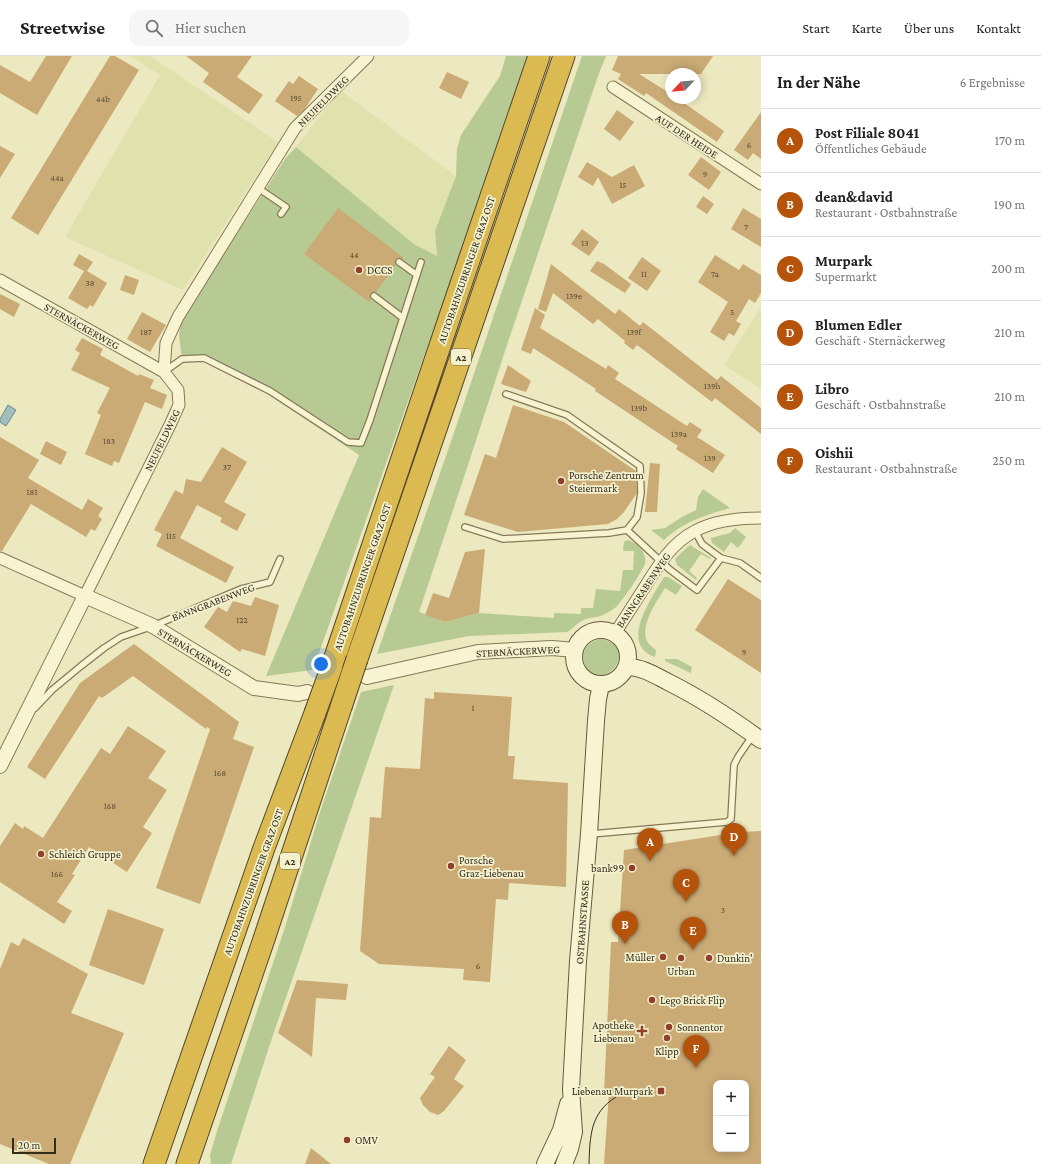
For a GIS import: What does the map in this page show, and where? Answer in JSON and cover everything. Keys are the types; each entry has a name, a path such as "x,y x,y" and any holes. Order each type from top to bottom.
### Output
{"highway":[{"name":"AUTOBAHNZUBRINGER GRAZ OST","path":"154,1164 246,899 332,666 539,56"},
{"name":"AUTOBAHNZUBRINGER GRAZ OST","path":"188,1163 357,659 564,56"},
{"path":"138,1164 185,1031 230,913 246,899"}],"main road":[{"path":"605,630 614,633 624,641 629,654 627,667 617,680 601,685 589,682 580,674 575,662 575,650 579,641 586,634 595,631 605,630"},
{"path":"627,667 636,667 650,672 699,698 757,737"},
{"name":"OSTBAHNSTRASSE","path":"564,1164 570,1149 574,1132 571,1088 578,961 589,834 596,721 601,685"},
{"name":"OSTBAHNSTRASSE","path":"545,1164 561,1130 571,1088"}],"street":[{"name":"NEUFELDWEG","path":"0,765 179,405 178,390 164,372 166,343 178,317 295,128 368,56"},
{"name":"AUF DER HEIDE","path":"613,87 761,184"},
{"name":"STERNÄCKERWEG","path":"0,280 164,372"},
{"name":"BANNGRABENWEG","path":"614,633 620,627 661,561 675,544 694,531 717,522 747,518 761,518"},
{"path":"0,558 85,596"},
{"name":"STERNÄCKERWEG","path":"85,596 153,626 254,688 298,694 307,692"},
{"name":"STERNÄCKERWEG","path":"367,677 478,652 552,648 575,650"}],"lane":[{"path":"258,188 286,207 281,214"},
{"path":"400,262 417,275"},
{"path":"164,372 182,359 204,358 270,391 348,442 361,443 421,262"},
{"path":"374,296 403,318"},
{"path":"465,527 503,539 609,533 627,530 637,517 641,493 640,466 567,415 506,394"},
{"path":"627,530 661,561 697,590 721,558"},
{"path":"694,531 702,544 721,558 740,563 761,578"},
{"name":"BANNGRABENWEG","path":"22,722 52,690 104,648 121,637 153,626 241,589 270,582 280,559"},
{"path":"589,834 726,822 731,819 734,765 738,757 757,737"}],"green space":[{"path":"130,56 150,56 278,142 183,290 65,237 160,75"},
{"path":"506,56 528,56 504,130 313,670 266,676 359,455 245,379 204,358 182,359 179,335 182,319 285,159 296,147 414,244 437,256 435,231 456,176 457,149 461,135 500,76"},
{"path":"582,56 606,56 507,345 419,612 445,622 479,613 554,618 554,613 581,614 581,608 593,608 596,589 620,591 623,570 633,570 634,551 623,551 624,542 628,540 631,541 641,548 645,563 641,572 616,607 602,615 584,620 567,632 469,636 377,654 447,453"},
{"path":"340,90 456,176 435,231 437,256 414,244 296,147"},
{"path":"761,307 761,389 724,365"},
{"path":"703,489 730,508 687,524 679,528 664,540 651,530 665,528 696,510 698,497"},
{"path":"735,528 746,537 738,548 731,542 724,552 712,543 711,538 730,533"},
{"path":"690,545 711,558 710,559 701,554 689,571 697,578 696,580 677,565 675,559"},
{"path":"664,577 668,577 682,586 676,595 665,588 654,605 648,619 645,632 646,638 651,646 656,650 655,657 644,651 639,642 638,632 646,608"},
{"path":"602,639 613,644 618,651 619,659 609,673 602,676 593,674 586,667 583,657 586,648 592,642"},
{"path":"665,659 677,659 692,667 691,673 665,661"},
{"path":"394,685 272,1038 231,1164 211,1164 210,1155 218,1128 285,927 320,812 361,692"}],"water":[{"path":"8,405 16,410 6,426 0,422 0,419"}],"building":[{"path":"46,56 72,56 37,115 0,93 0,65 30,82"},
{"path":"110,56 115,56 139,70 38,235 11,218"},
{"path":"186,56 252,56 237,77 263,95 249,114 203,82 209,73"},
{"path":"618,56 713,56 701,74 701,68 665,68 665,74 639,74 665,90 665,104 686,104 724,131 717,142 646,93 644,96 618,79 621,74 612,70"},
{"path":"447,72 469,82 461,99 439,88"},
{"path":"299,76 318,89 304,110 297,116 275,101 289,81 293,84"},
{"path":"617,110 634,122 620,141 604,129"},
{"path":"761,112 761,159 753,153 748,160 734,150"},
{"path":"0,146 15,154 0,178"},
{"path":"701,157 721,172 709,190 688,175"},
{"path":"587,162 612,177 634,165 645,186 612,204 598,177 593,186 578,177"},
{"path":"703,196 714,204 707,214 696,207"},
{"path":"338,208 403,257 402,259 396,259 396,265 376,292 370,294 371,299 369,302 304,254"},
{"path":"743,208 761,219 761,247 731,229"},
{"path":"582,229 599,242 589,256 571,244"},
{"path":"79,254 93,262 87,271 107,283 93,307 90,305 87,309 68,298 84,271 73,265"},
{"path":"715,255 739,270 743,264 761,275 761,293 755,303 749,299 736,321 741,324 734,336 729,333 724,341 710,332 728,302 698,282"},
{"path":"642,257 661,271 647,291 628,278"},
{"path":"597,261 604,264 631,284 625,293 590,271"},
{"path":"551,264 615,314 619,309 640,326 643,322 717,380 721,376 761,408 761,434 715,398 712,402 637,345 633,350 624,343 625,341 598,319 593,324 553,293 546,312 538,309"},
{"path":"125,275 139,280 134,295 120,290"},
{"path":"0,294 20,304 14,317 0,309"},
{"path":"535,308 545,315 540,328 606,369 608,365 619,373 615,379 687,426 690,422 702,430 697,437 725,455 713,473 676,449 678,446 595,391 596,389 533,348 531,354 521,350"},
{"path":"142,312 166,325 150,352 127,339"},
{"path":"82,338 103,349 100,355 138,376 139,374 154,380 150,388 167,395 162,409 145,402 119,463 114,461 112,466 85,454 101,415 97,413 110,388 71,370 80,353 75,350"},
{"path":"508,365 531,381 526,392 501,384"},
{"name":"Porsche Zentrum Steiermark","path":"513,405 564,422 636,471 637,493 624,512 617,519 608,524 518,532 464,515 485,454 496,458"},
{"path":"0,437 39,460 28,478 82,510 88,499 103,508 98,516 102,519 95,531 91,529 86,537 31,504 2,551 0,551"},
{"path":"46,441 67,452 61,465 40,454"},
{"path":"222,447 247,462 224,502 246,514 237,531 220,522 222,518 197,505 180,538 234,567 226,583 156,546 162,534 154,530 175,490 183,494 186,479 201,482"},
{"path":"650,463 660,464 657,512 645,512"},
{"path":"485,549 479,613 445,622 425,615 433,593 449,598 465,552"},
{"path":"728,579 761,600 761,673 695,630"},
{"path":"255,597 279,605 265,656 242,649 240,652 204,627 218,607 227,612 233,601 251,606"},
{"path":"134,644 239,722 233,739 254,747 200,904 156,888 210,729 207,727 206,729 133,676 102,698 99,696 45,779 27,767 80,683"},
{"path":"434,692 512,697 508,756 515,756 513,779 568,783 566,887 509,883 508,900 496,899 490,982 463,980 464,969 379,964 360,951 370,817 381,818 385,767 420,769 425,698 434,699"},
{"path":"128,726 166,751 148,778 167,790 143,827 152,833 127,872 89,847 72,874 75,875 57,902 72,911 64,924 0,882 0,846 15,823 23,829 24,826 43,838 101,748 110,754"},
{"path":"761,831 761,1164 604,1164 609,1093 604,1093 611,942 618,942 624,850 740,832"},
{"path":"108,909 164,929 144,985 89,965"},
{"path":"23,938 88,974 71,1013 124,1033 70,1164 49,1164 0,1144 0,969 11,942 19,946"},
{"path":"297,980 348,984 346,1000 316,998 312,1057 278,1033"},
{"path":"449,1046 466,1060 454,1079 464,1086 444,1111 438,1115 430,1112 423,1105 420,1098 435,1077 430,1074"},
{"path":"311,1148 331,1164 305,1164"}],"tram line":[{"path":"589,1164 591,1135 596,1118 607,1103 616,1097"}],"place":[{"name":"DCCS","path":"359,270"},
{"name":"Porsche Zentrum Steiermark","path":"561,481"},
{"name":"Schleich Gruppe","path":"41,854"},
{"name":"Blumen Edler","path":"734,856"},
{"name":"Post Filiale 8041","path":"650,861"},
{"name":"Porsche Graz-Liebenau","path":"451,866"},
{"name":"bank99","path":"632,868"},
{"name":"Murpark","path":"686,902"},
{"name":"dean&david","path":"625,944"},
{"name":"Libro","path":"693,950"},
{"name":"Müller","path":"663,957"},
{"name":"Urban","path":"681,958"},
{"name":"Dunkin'","path":"709,958"},
{"name":"Lego Brick Flip","path":"652,1000"},
{"name":"Sonnentor","path":"669,1027"},
{"name":"Apotheke Liebenau","path":"642,1031"},
{"name":"Klipp","path":"667,1038"},
{"name":"Oishii","path":"696,1068"},
{"name":"Liebenau Murpark","path":"661,1091"},
{"name":"OMV","path":"347,1140"}]}
